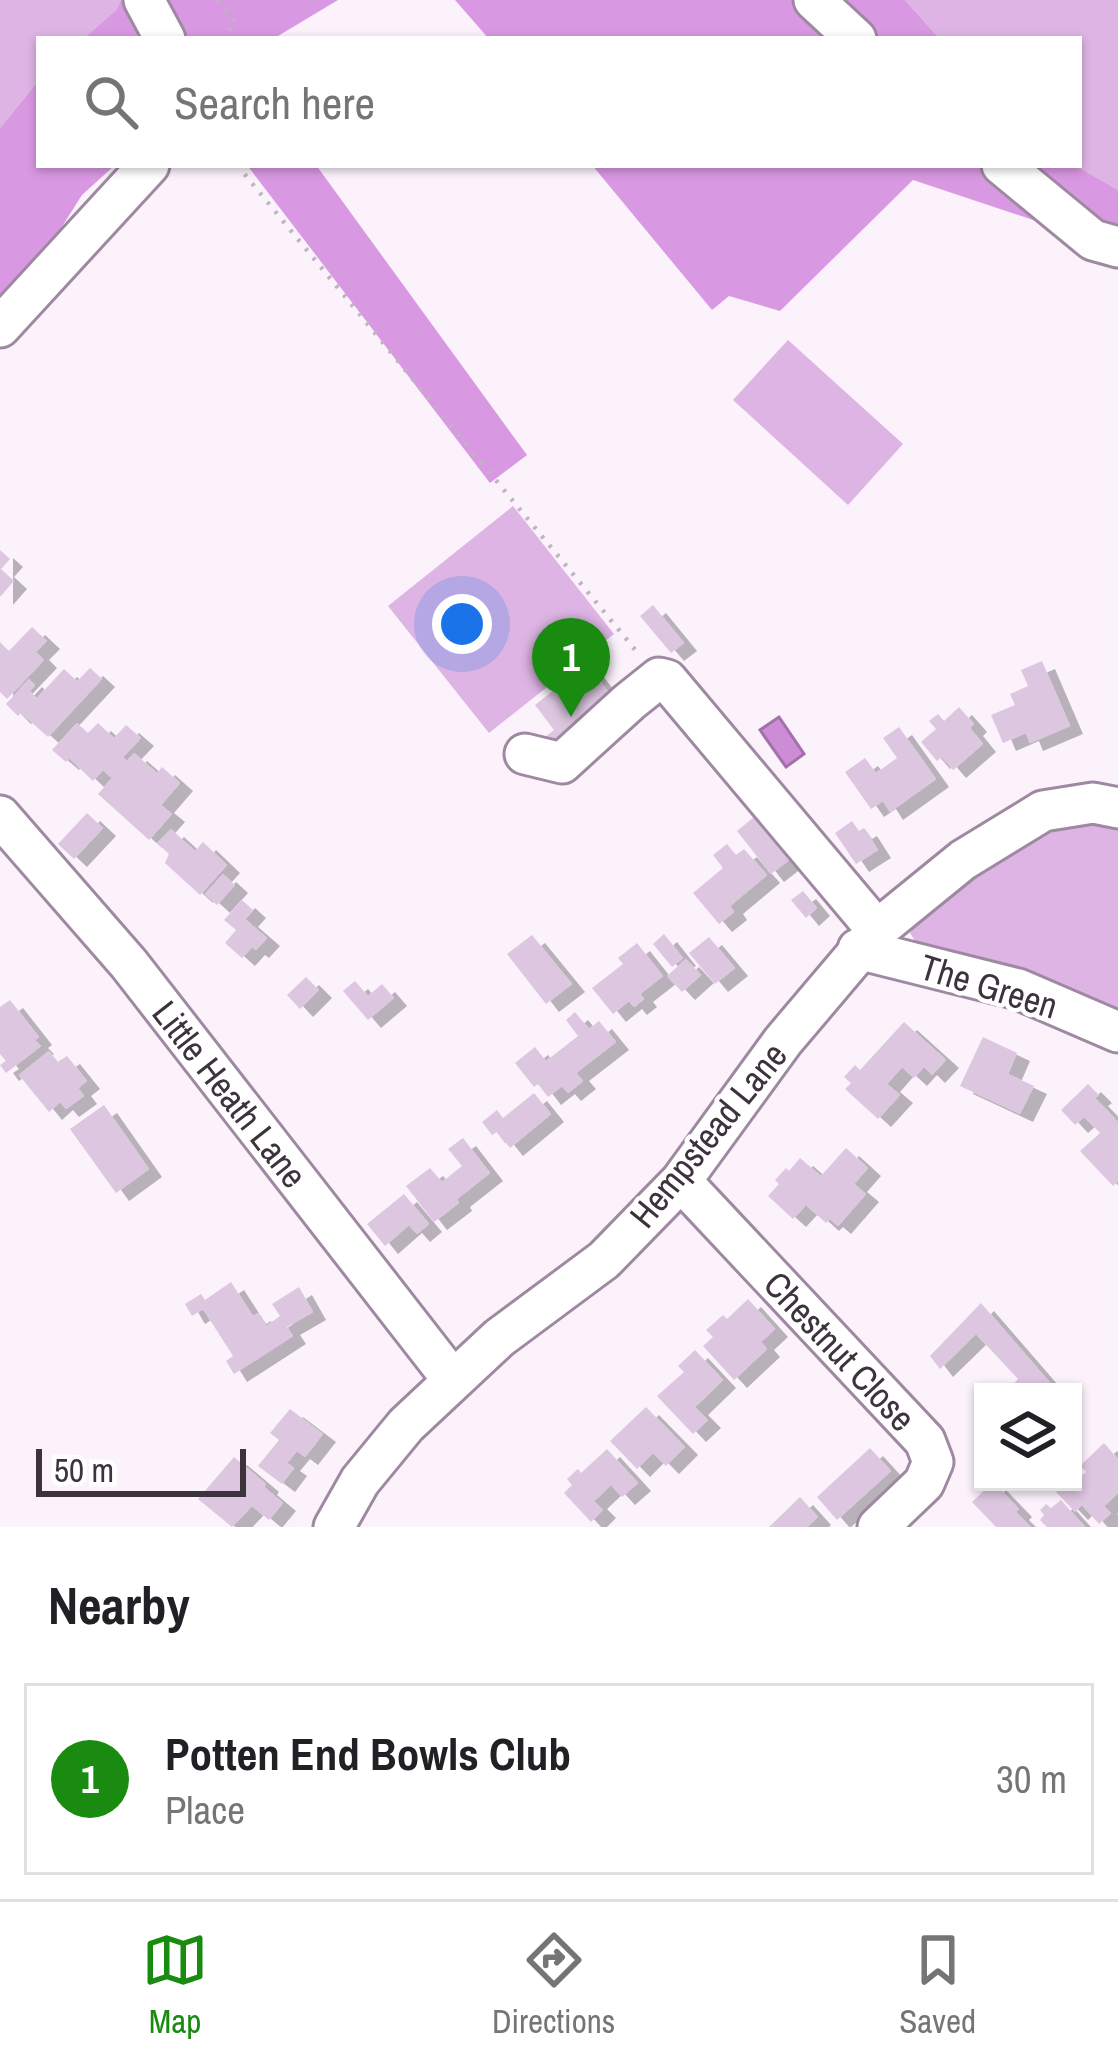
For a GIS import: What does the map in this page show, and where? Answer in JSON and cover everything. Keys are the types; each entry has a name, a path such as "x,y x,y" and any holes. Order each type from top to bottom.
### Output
{"street":[{"path":"144,0 163,36"},
{"path":"814,0 853,36"},
{"path":"0,327 146,168"},
{"path":"1006,168 1094,240 1118,247"},
{"path":"525,754 562,763 629,701 659,678 667,680 867,940"},
{"name":"Hempstead Lane","path":"334,1527 360,1481 452,1379 604,1260 681,1181 783,1041 867,940 963,860 1043,811 1093,803 1118,808"},
{"name":"Little Heath Lane","path":"0,816 129,964 452,1379"},
{"name":"The Green","path":"867,940 1018,989 1118,1032"},
{"name":"Chestnut Close","path":"681,1181 925,1441 933,1462 924,1483 878,1527"}],"path":[{"path":"218,0 236,23 226,36"},
{"path":"239,168 659,678"}],"shaded area":[{"path":"0,0 121,0 86,36 36,36 36,84 0,128"},
{"path":"121,0 338,0 278,36 86,36"},
{"path":"455,0 905,0 937,36 486,36"},
{"path":"905,0 1118,0 1118,190 1080,168 1082,36 937,36"},
{"path":"36,84 36,168 112,168 82,195 32,274 0,349 0,128"},
{"path":"249,168 318,168 527,455 490,483"},
{"path":"594,168 1080,168 1118,190 1118,236 1093,240 913,180 780,311 729,296 712,310"},
{"path":"788,340 903,444 848,505 733,400"},
{"path":"513,506 614,634 489,733 388,606"},
{"path":"779,717 804,754 786,767 760,730"},
{"path":"1099,815 1118,821 1118,1018 922,951 910,933 934,902 1042,829"}],"building":[{"path":"0,550 10,559 1,569 14,581 0,597"},
{"path":"653,605 684,643 671,653 640,616"},
{"path":"32,627 47,641 36,652 44,660 7,699 0,692 0,642 9,651"},
{"path":"1042,661 1070,726 1030,743 1026,733 1003,743 991,715 1015,705 1010,694 1028,686 1021,670"},
{"path":"587,664 616,702 554,751 544,738 554,730 535,705"},
{"path":"90,668 102,679 48,737 6,704 29,679 35,685 30,691 37,698 64,669 77,681"},
{"path":"959,707 983,744 953,770 942,757 937,761 921,742 936,729 929,721 938,714 944,721"},
{"path":"77,723 88,733 98,723 114,738 126,725 141,738 123,757 127,761 134,753 157,773 162,767 180,783 161,805 172,814 149,840 98,794 112,778 103,770 93,781 69,758 66,762 52,750"},
{"path":"899,727 936,779 890,812 883,801 871,809 845,772 865,758 876,773 897,758 883,738"},
{"path":"87,813 103,828 74,859 58,844"},
{"path":"754,817 773,841 787,831 802,850 771,874 737,831"},
{"path":"852,821 859,831 864,828 878,850 856,864 835,833"},
{"path":"171,829 195,851 203,842 227,865 200,895 165,863 169,854 157,843"},
{"path":"727,844 736,855 744,849 767,875 730,906 734,912 719,924 693,893 723,868 713,855"},
{"path":"223,874 235,885 217,905 205,894"},
{"path":"803,891 817,908 806,918 791,900"},
{"path":"242,900 253,910 245,919 267,938 242,958 225,943 236,930 224,920"},
{"path":"664,934 683,958 672,967 653,944"},
{"path":"532,935 572,984 546,1004 507,954"},
{"path":"709,937 735,968 715,984 689,953"},
{"path":"637,943 663,976 640,994 644,999 634,1007 629,1001 613,1014 592,988 623,964 618,958"},
{"path":"686,959 701,975 682,992 667,976"},
{"path":"306,977 319,990 300,1009 287,995"},
{"path":"355,981 368,996 382,984 394,998 368,1020 343,991"},
{"path":"10,1000 41,1046 6,1073 0,1065 6,1061 0,1054 0,1007"},
{"path":"575,1012 589,1029 599,1021 616,1042 576,1073 583,1081 568,1093 562,1086 548,1097 515,1063 535,1047 546,1061 578,1036 566,1020"},
{"path":"904,1022 946,1060 932,1075 924,1067 914,1078 902,1067 887,1084 900,1095 878,1119 845,1089 851,1083 844,1077 855,1065 860,1070"},
{"path":"983,1037 1017,1053 1008,1074 1034,1086 1020,1114 960,1086"},
{"path":"49,1051 58,1062 67,1056 87,1081 78,1088 84,1096 66,1109 60,1102 49,1112 19,1075"},
{"path":"1088,1084 1118,1122 1118,1181 1113,1186 1080,1151 1100,1133 1084,1117 1075,1125 1061,1110"},
{"path":"534,1093 551,1114 510,1148 482,1122 497,1110 503,1118"},
{"path":"104,1105 149,1169 116,1193 70,1129"},
{"path":"463,1138 490,1173 434,1222 406,1186 430,1168 442,1182 462,1166 448,1149"},
{"path":"846,1148 868,1168 854,1184 866,1194 838,1226 830,1219 826,1223 806,1205 793,1219 768,1196 779,1184 775,1180 800,1158 821,1176"},
{"path":"404,1194 429,1224 417,1234 409,1225 385,1246 367,1224"},
{"path":"231,1282 253,1316 258,1313 266,1326 280,1316 272,1304 299,1287 313,1312 287,1327 293,1336 234,1374 226,1361 233,1356 203,1309 192,1316 185,1304 201,1294 205,1300"},
{"path":"748,1299 775,1329 761,1342 767,1349 734,1380 703,1346 713,1337 706,1330 723,1315 727,1319"},
{"path":"981,1303 1050,1383 1014,1383 1018,1379 976,1334 940,1369 930,1356"},
{"path":"695,1350 723,1380 695,1407 708,1420 693,1434 657,1396 684,1372 678,1366"},
{"path":"646,1407 685,1447 666,1466 653,1453 637,1469 610,1441"},
{"path":"290,1409 323,1434 305,1457 297,1451 287,1463 294,1468 282,1484 258,1466 279,1440 270,1433"},
{"path":"1104,1443 1118,1459 1118,1493 1104,1506 1111,1513 1099,1524 1082,1505 1075,1512 1056,1492 1082,1491 1086,1472 1082,1464"},
{"path":"870,1448 891,1471 837,1520 817,1497"},
{"path":"607,1449 638,1483 622,1497 611,1485 594,1501 603,1510 591,1522 564,1493 572,1485 567,1479"},
{"path":"234,1457 283,1503 269,1520 252,1506 232,1527 198,1499"},
{"path":"984,1491 1002,1491 1031,1527 996,1527 972,1502"},
{"path":"800,1497 818,1517 807,1527 769,1527"},
{"path":"1061,1500 1085,1527 1047,1527 1040,1520 1046,1504 1051,1508"}],"place":[{"name":"Potten End Bowls Club","path":"571,717"}]}
